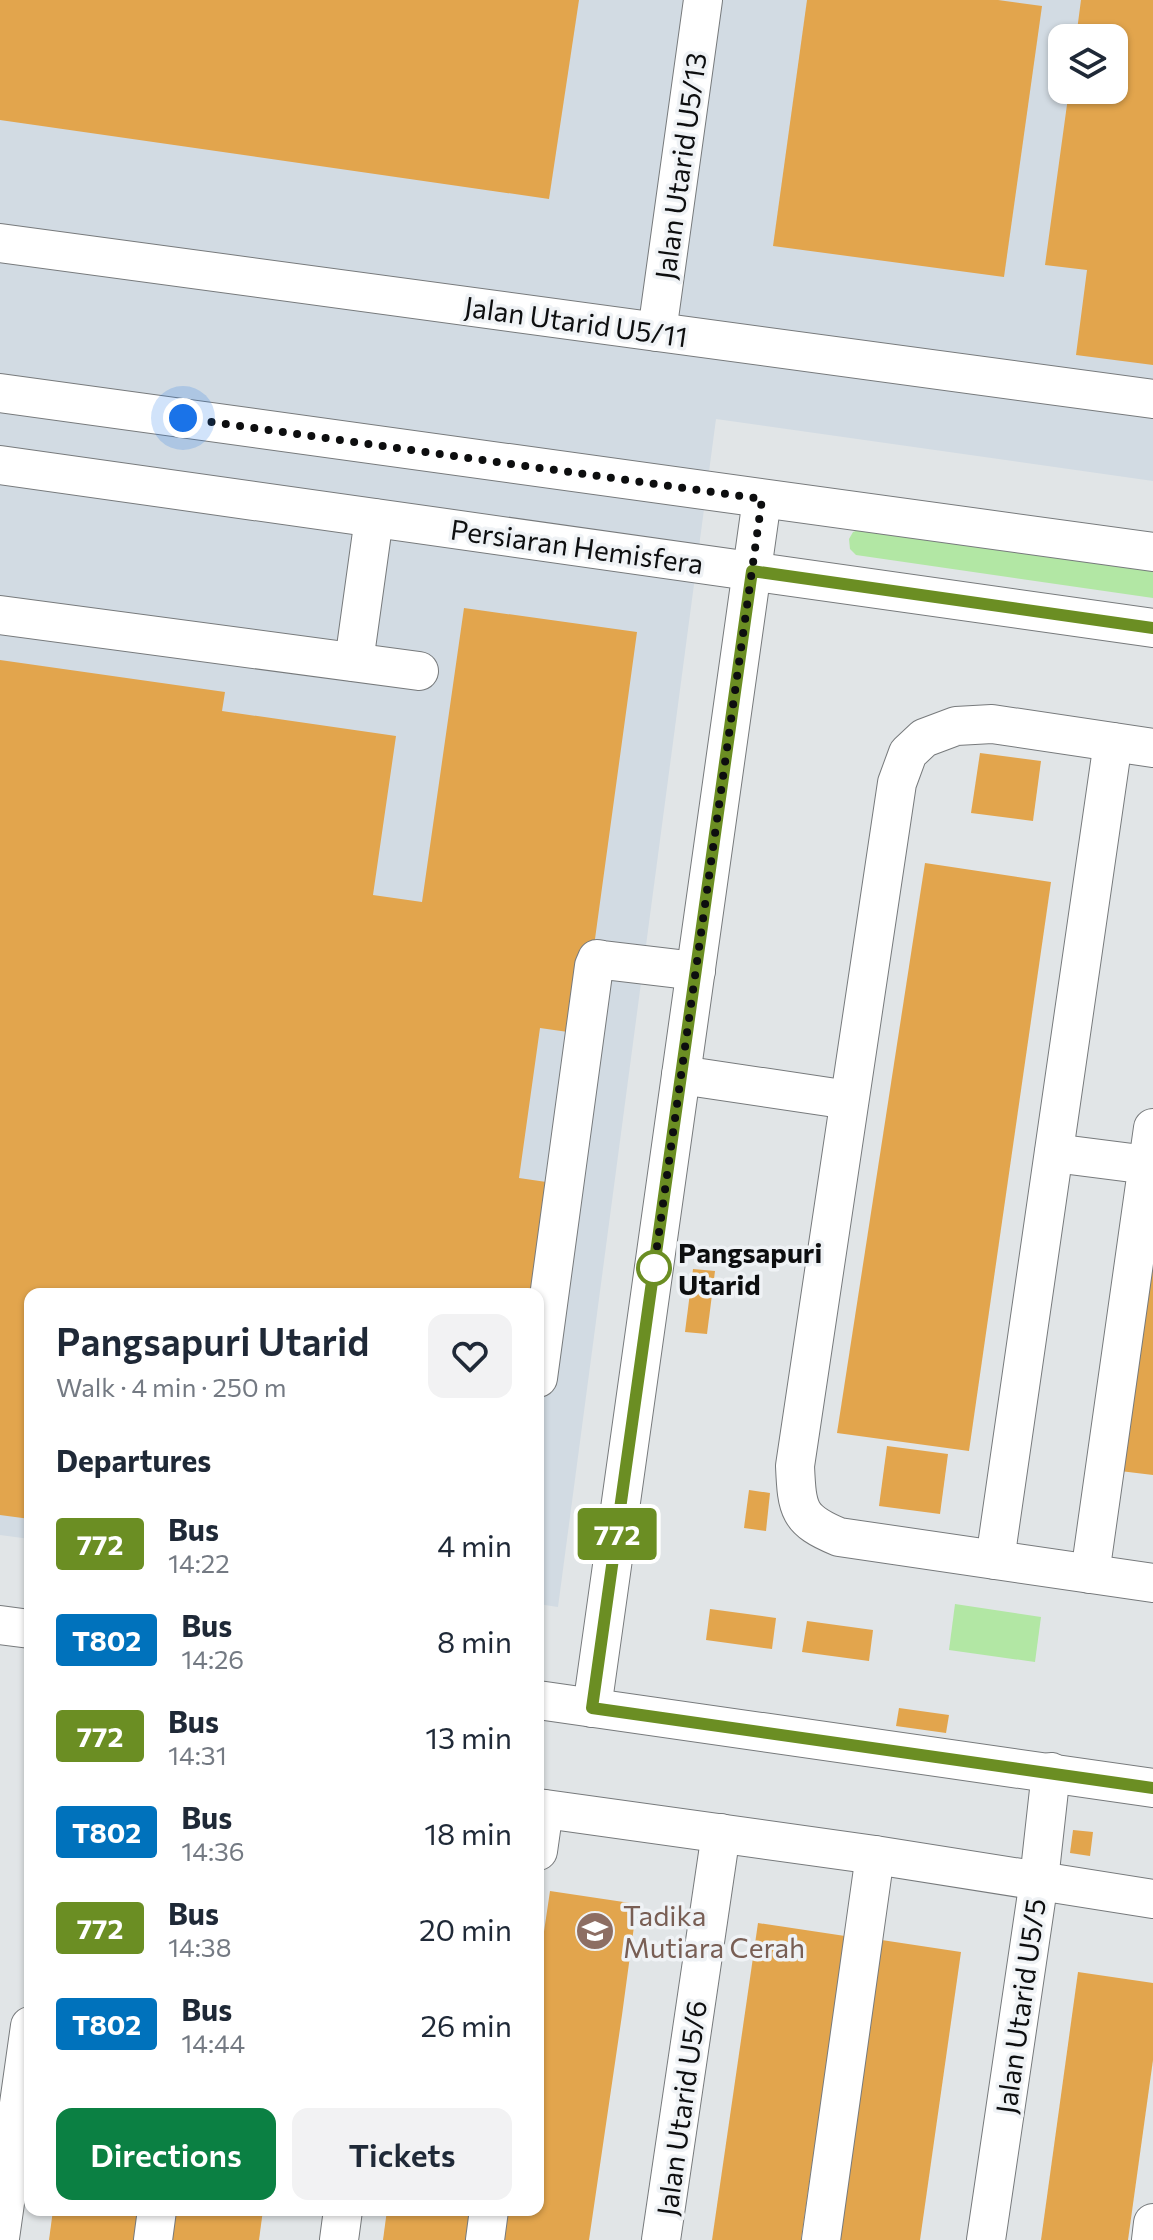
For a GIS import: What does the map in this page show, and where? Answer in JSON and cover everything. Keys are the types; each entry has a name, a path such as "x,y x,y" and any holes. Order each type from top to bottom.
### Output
{"street":[{"name":"Jalan Utarid U5/13","path":"657,332 703,0"},
{"name":"Jalan Utarid U5/11","path":"0,243 1153,399"},
{"path":"0,393 1153,552"},
{"name":"Persiaran Hemisfera","path":"0,465 1153,628"},
{"path":"592,1708 762,499"},
{"path":"354,662 374,518"},
{"path":"0,615 419,671"},
{"path":"1153,748 992,724 956,726 924,738 908,753 897,783 795,1466 796,1494 803,1514 812,1526 839,1537 1153,1583"},
{"path":"995,1560 1113,742"},
{"path":"544,1334 594,966 597,959 696,971"},
{"path":"681,1075 849,1100"},
{"path":"1090,1574 1153,1128"},
{"path":"1054,1153 1148,1165"},
{"path":"0,1625 24,1628"},
{"path":"544,1701 1153,1788"},
{"name":"Jalan Utarid U5/5","path":"986,2240 1039,1880 1051,1772"},
{"path":"544,1808 875,1855 1153,1899"},
{"name":"Jalan Utarid U5/6","path":"661,2240 721,1833"},
{"path":"821,2240 875,1855"},
{"path":"0,2238 24,2068"},
{"path":"153,2240 156,2216"},
{"path":"339,2240 342,2216"},
{"path":"485,2240 488,2216"},
{"path":"1151,2240 1153,2223"}],"shaded area":[{"path":"0,0 1153,0 1153,481 716,419 558,1607 544,1605 544,1288 24,1288 24,1538 0,1535"}],"green space":[{"path":"861,529 1153,570 1153,598 856,555 850,549 849,539 853,532"},
{"path":"955,1604 1041,1617 1035,1662 949,1650"}],"building":[{"path":"0,0 579,0 549,199 0,120"},
{"path":"807,0 998,0 1042,6 1004,277 773,246"},
{"path":"1081,0 1153,0 1153,365 1076,355 1087,270 1045,265 1067,104 1128,104 1128,24 1078,24"},
{"path":"464,608 637,632 582,1034 540,1028 519,1178 560,1184 539,1288 24,1288 24,1518 0,1515 0,660 225,692 222,711 396,736 373,895 422,902"},
{"path":"980,753 1041,761 1033,821 971,813"},
{"path":"925,863 1051,882 969,1451 837,1433"},
{"path":"693,1269 715,1271 707,1334 685,1332"},
{"path":"1153,1270 1153,1475 1120,1471"},
{"path":"887,1446 948,1454 940,1514 879,1506"},
{"path":"749,1490 770,1493 766,1531 744,1528"},
{"path":"710,1609 776,1618 772,1649 706,1640"},
{"path":"807,1621 873,1630 869,1661 802,1652"},
{"path":"899,1708 949,1715 946,1733 896,1726"},
{"path":"1073,1830 1093,1832 1090,1856 1070,1853"},
{"path":"550,1891 637,1904 589,2240 500,2240 503,2216 544,2216 544,1932"},
{"path":"758,1923 845,1936 801,2240 712,2240"},
{"path":"875,1939 961,1952 920,2240 831,2240"},
{"path":"1078,1972 1153,1983 1153,2060 1128,2240 1041,2240"},
{"path":"52,2216 142,2216 138,2240 49,2240"},
{"path":"173,2216 262,2216 259,2240 170,2240"},
{"path":"386,2216 476,2216 472,2240 383,2240"}],"bus line":[{"name":"772","path":"1153,628 752,571 592,1708 1153,1788"}],"place":[{"name":"Pangsapuri Utarid","path":"654,1268"},
{"name":"Tadika Mutiara Cerah","path":"595,1931"}],"route":[{"path":"183,418 762,499 654,1268"}]}
